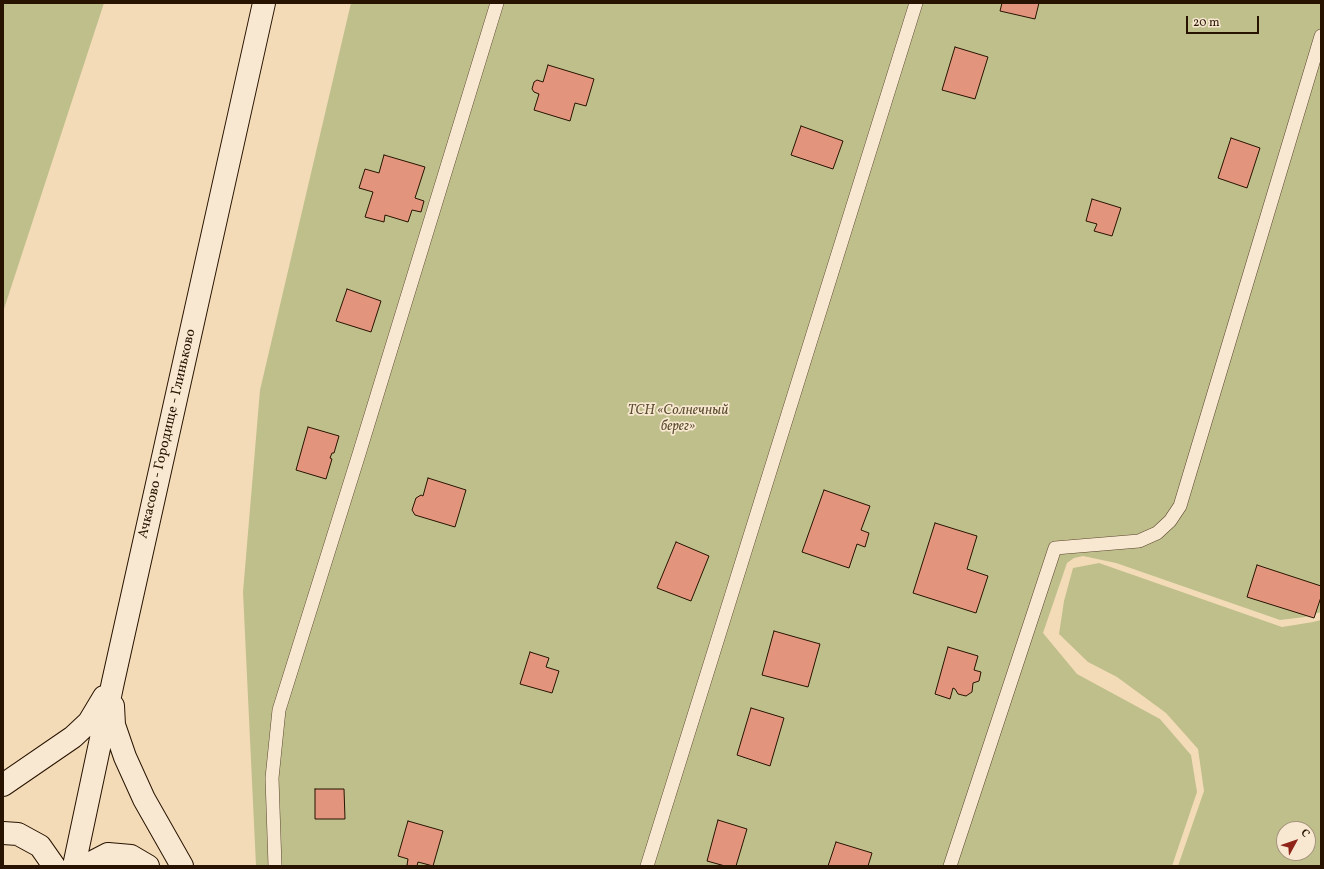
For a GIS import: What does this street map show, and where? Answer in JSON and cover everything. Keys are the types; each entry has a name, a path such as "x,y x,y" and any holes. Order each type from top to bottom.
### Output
{"street":[{"name":"Ачкасово - Городище - Глиньково","path":"74,866 113,682 264,3"},
{"path":"3,785 73,737 89,722 113,682"},
{"path":"113,682 114,725 125,757 144,798 182,866"},
{"path":"3,833 18,834 40,846 54,866"},
{"path":"85,866 108,854 131,856 148,866"}],"lane":[{"path":"275,866 272,778 279,710 362,446 497,3"},
{"path":"647,866 916,3"},
{"path":"950,866 1055,548 1139,541 1157,533 1170,521 1180,506 1321,36"}],"green space":[{"path":"3,3 104,3 3,312"},
{"name":"ТСН «Солнечный берег»","path":"351,3 1321,3 1321,612 1305,617 1280,620 1116,563 1083,556 1074,558 1067,563 1043,633 1077,674 1160,719 1191,755 1197,792 1172,866 256,866 243,592 260,390"},
{"path":"1099,563 1282,627 1321,620 1321,866 1178,866 1204,791 1198,749 1166,713 1117,677 1088,662 1059,634 1064,601 1073,568"}],"building":[{"path":"1002,3 1039,3 1035,19 1000,11"},
{"path":"955,47 988,57 975,99 942,90"},
{"path":"548,65 594,79 586,106 575,103 570,121 534,110 539,94 534,92 532,89 534,82 537,80 543,82"},
{"path":"801,126 843,141 833,169 791,155"},
{"path":"1231,138 1260,148 1247,188 1218,178"},
{"path":"384,155 425,167 415,198 424,201 421,212 412,210 408,222 385,215 384,222 365,217 373,192 359,188 365,169 379,173"},
{"path":"1092,199 1121,208 1112,236 1094,231 1097,224 1086,221"},
{"path":"347,289 381,301 371,332 336,321"},
{"path":"308,427 339,436 334,453 332,453 330,458 332,459 326,479 296,470"},
{"path":"428,478 466,490 455,527 415,515 412,510 416,498 421,495 423,496"},
{"path":"824,490 870,506 861,530 869,533 865,547 857,544 849,568 802,552"},
{"path":"935,523 977,536 967,569 988,576 976,613 913,593"},
{"path":"676,542 709,556 691,601 657,588"},
{"path":"1257,565 1321,586 1321,597 1314,618 1247,597"},
{"path":"774,631 820,644 808,687 762,675"},
{"path":"948,647 978,656 974,670 981,672 979,681 973,683 972,692 966,696 958,694 953,688 950,699 935,694"},
{"path":"530,652 549,658 546,667 559,671 552,693 520,684"},
{"path":"751,708 784,718 770,766 737,755"},
{"path":"315,789 344,789 345,819 315,819"},
{"path":"718,820 747,829 736,866 725,866 707,861"},
{"path":"408,821 443,831 433,866 418,862 417,866 409,866 407,865 408,859 398,856"},
{"path":"836,842 872,853 868,866 828,866"}]}
